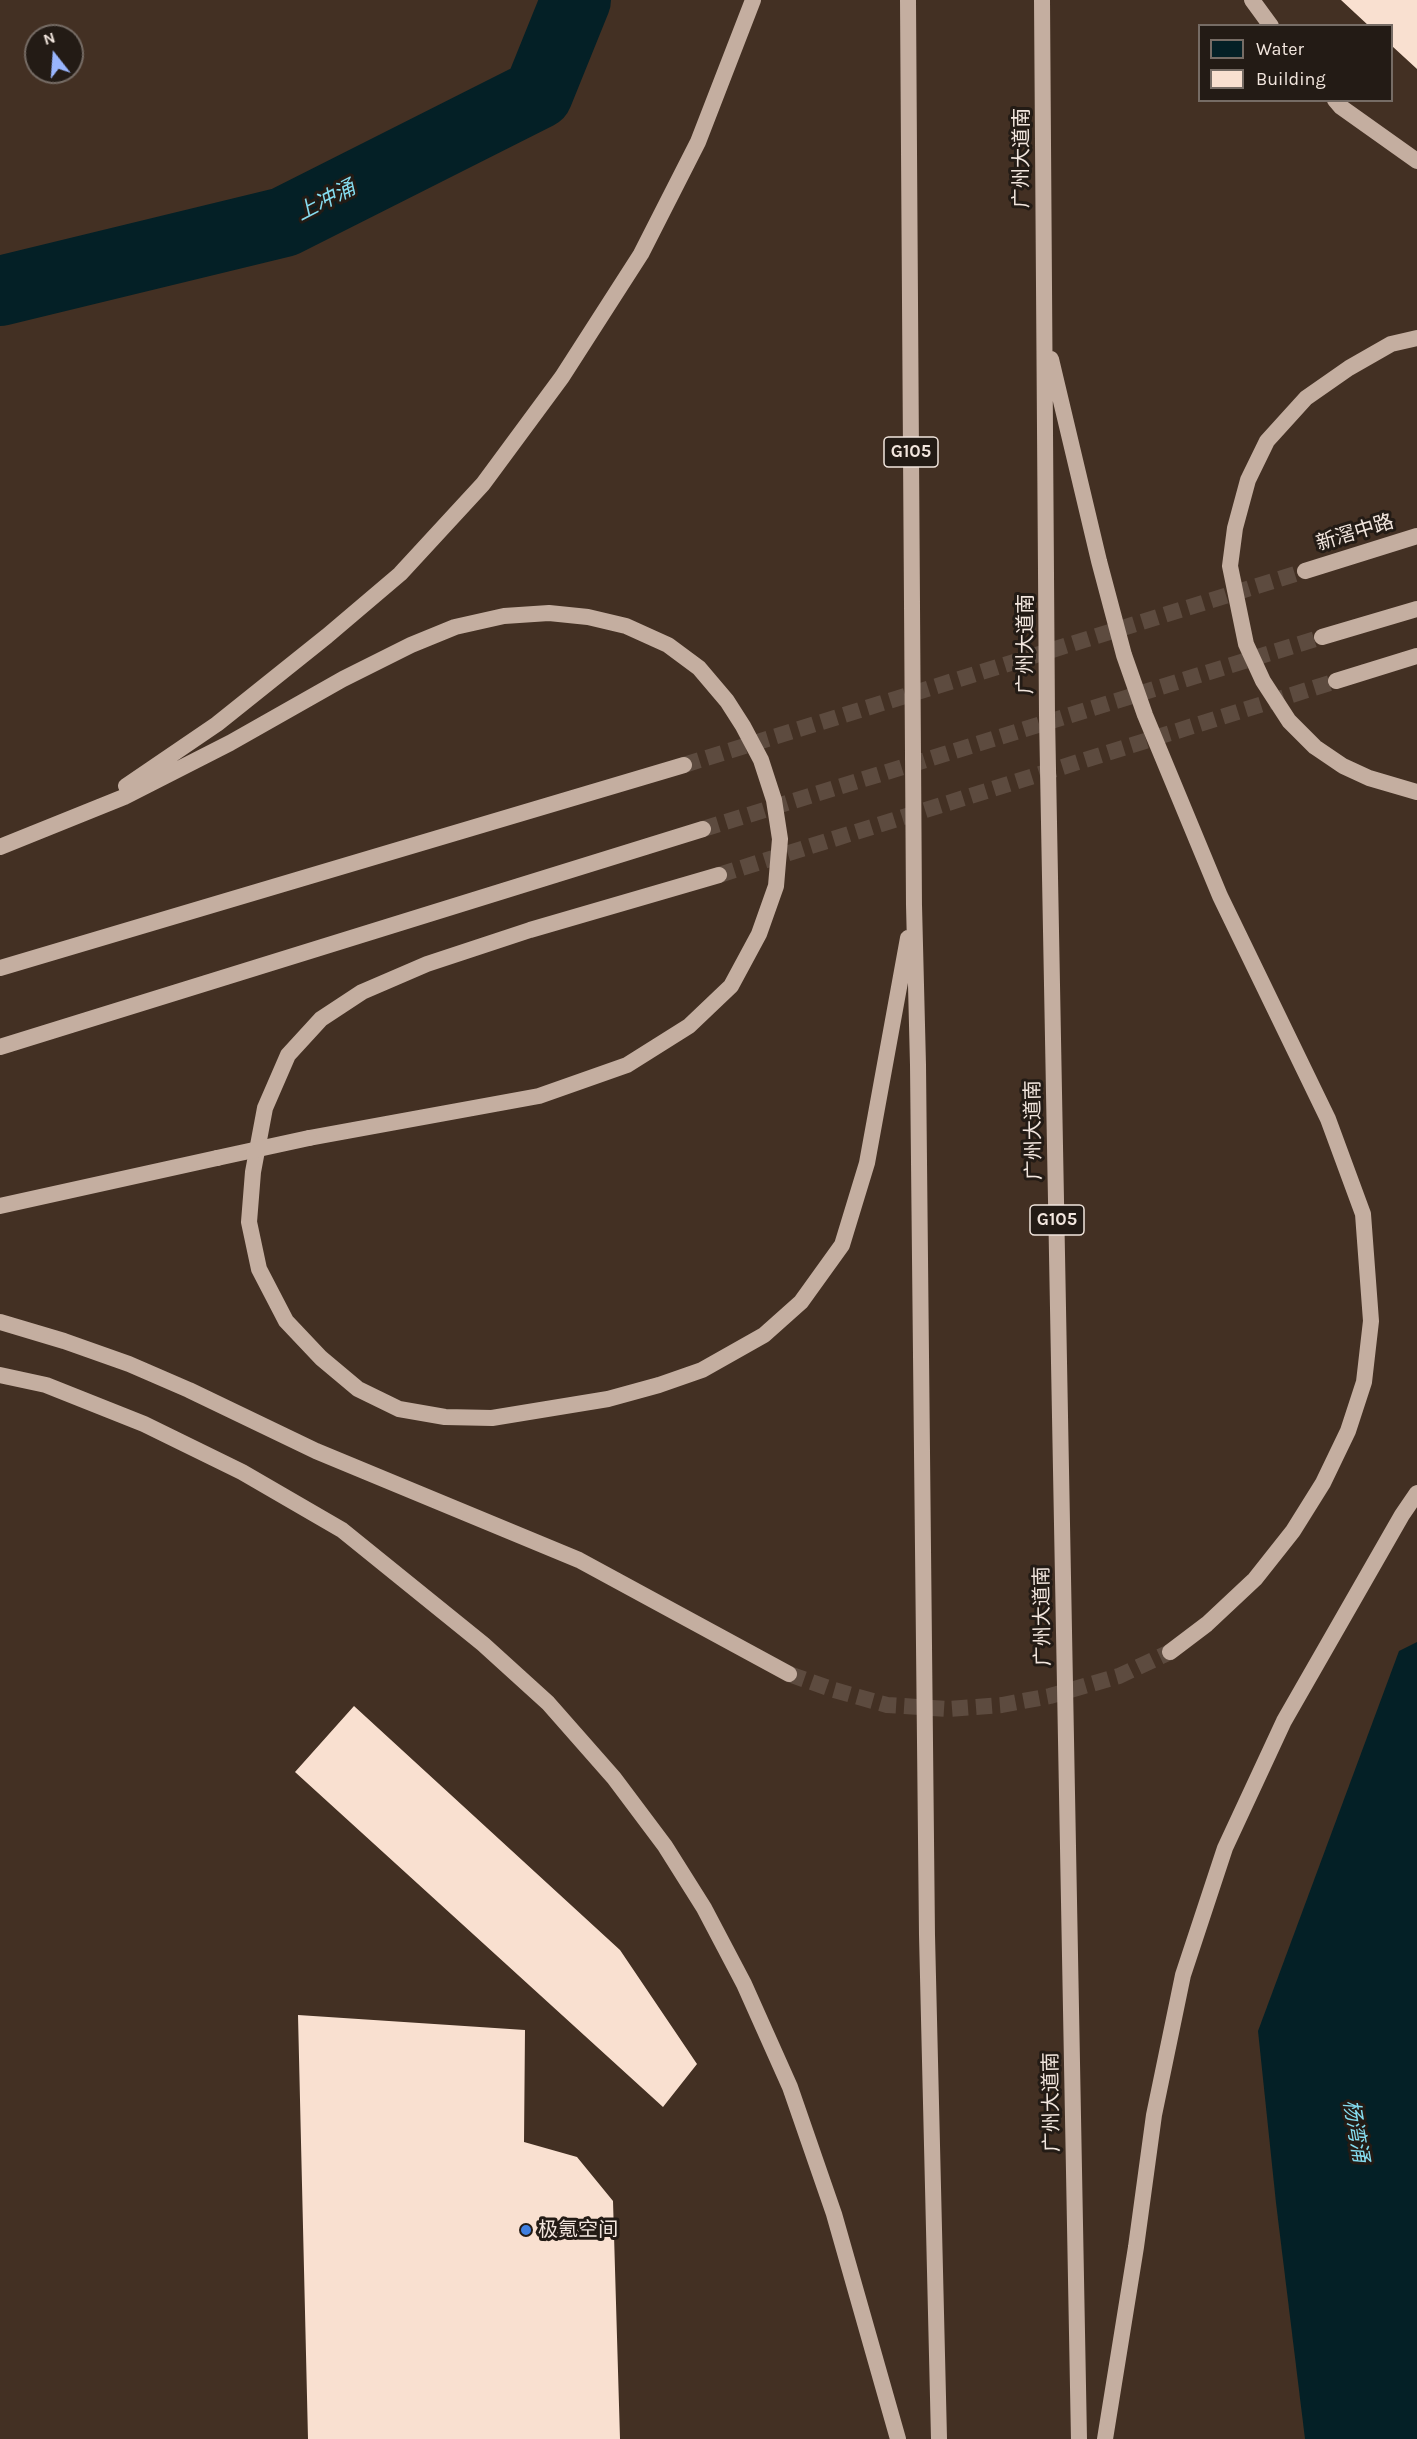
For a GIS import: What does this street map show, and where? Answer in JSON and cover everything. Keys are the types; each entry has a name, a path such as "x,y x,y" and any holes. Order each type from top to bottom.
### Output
{"highway":[{"path":"5,845 128,785 218,724 400,574 483,484 562,377 641,254 698,142 753,0"},
{"name":"G105","path":"908,0 914,904 918,1065 927,1935 939,2439"},
{"name":"广州大道南","path":"1042,0 1047,715 1079,2439"},
{"path":"1252,0 1269,24"},
{"path":"1337,102 1417,161"},
{"path":"1044,331 1099,561 1124,655 1145,715 1220,896 1328,1119 1363,1214 1371,1322 1364,1382 1348,1431 1323,1483 1293,1531 1255,1579 1207,1624 1170,1652"},
{"path":"1417,338 1391,344 1349,368 1306,398 1267,441 1248,480 1235,528 1230,566 1246,644 1263,681 1289,721 1316,747 1343,766 1369,778 1417,792"},
{"name":"新滘中路","path":"1305,571 1417,536"},
{"path":"1322,637 1417,609"},
{"path":"0,1206 309,1138 539,1096 627,1065 689,1026 731,986 759,934 776,886 780,839 774,800 761,760 732,710 699,668 668,645 626,626 588,617 549,613 504,616 455,627 411,645 343,679 230,743 124,797 5,845"},
{"path":"1336,681 1417,656"},
{"path":"0,968 684,765"},
{"path":"0,1047 703,829"},
{"path":"719,875 530,930 416,969 362,992 321,1019 288,1055 265,1108 252,1172 249,1222 259,1269 286,1321 321,1358 358,1389 399,1409 445,1417 492,1418 608,1399 659,1385 702,1370 764,1335 801,1302 842,1245 867,1163 914,904"},
{"path":"0,1323 64,1341 129,1364 316,1451 579,1560 789,1674"},
{"path":"0,1376 46,1385 144,1424 242,1472 342,1530 483,1644 548,1703 614,1778 665,1846 704,1908 744,1984 790,2087 834,2214 898,2439"},
{"path":"1105,2439 1136,2247 1154,2115 1183,1975 1226,1848 1284,1721 1402,1515 1417,1493"}],"water":[{"name":"杨湾涌","path":"1417,1642 1417,2439 1305,2439 1276,2203 1258,2031 1399,1651"}],"building":[{"path":"1341,0 1417,0 1417,69 1393,47 1393,24 1367,24"},
{"path":"354,1706 620,1950 697,2064 663,2107 295,1772"},
{"path":"298,2015 525,2030 524,2142 577,2157 613,2201 620,2439 308,2439"}],"waterway":[{"name":"上冲涌","path":"0,291 284,222 538,94 576,0"}],"tunnel":[{"path":"684,765 1305,571"},
{"path":"703,829 1322,637"},
{"path":"719,875 1336,681"},
{"path":"789,1674 887,1705 949,1709 1002,1705 1050,1696 1119,1676 1170,1652"}],"place":[{"name":"极氪空间","path":"526,2230"}]}
